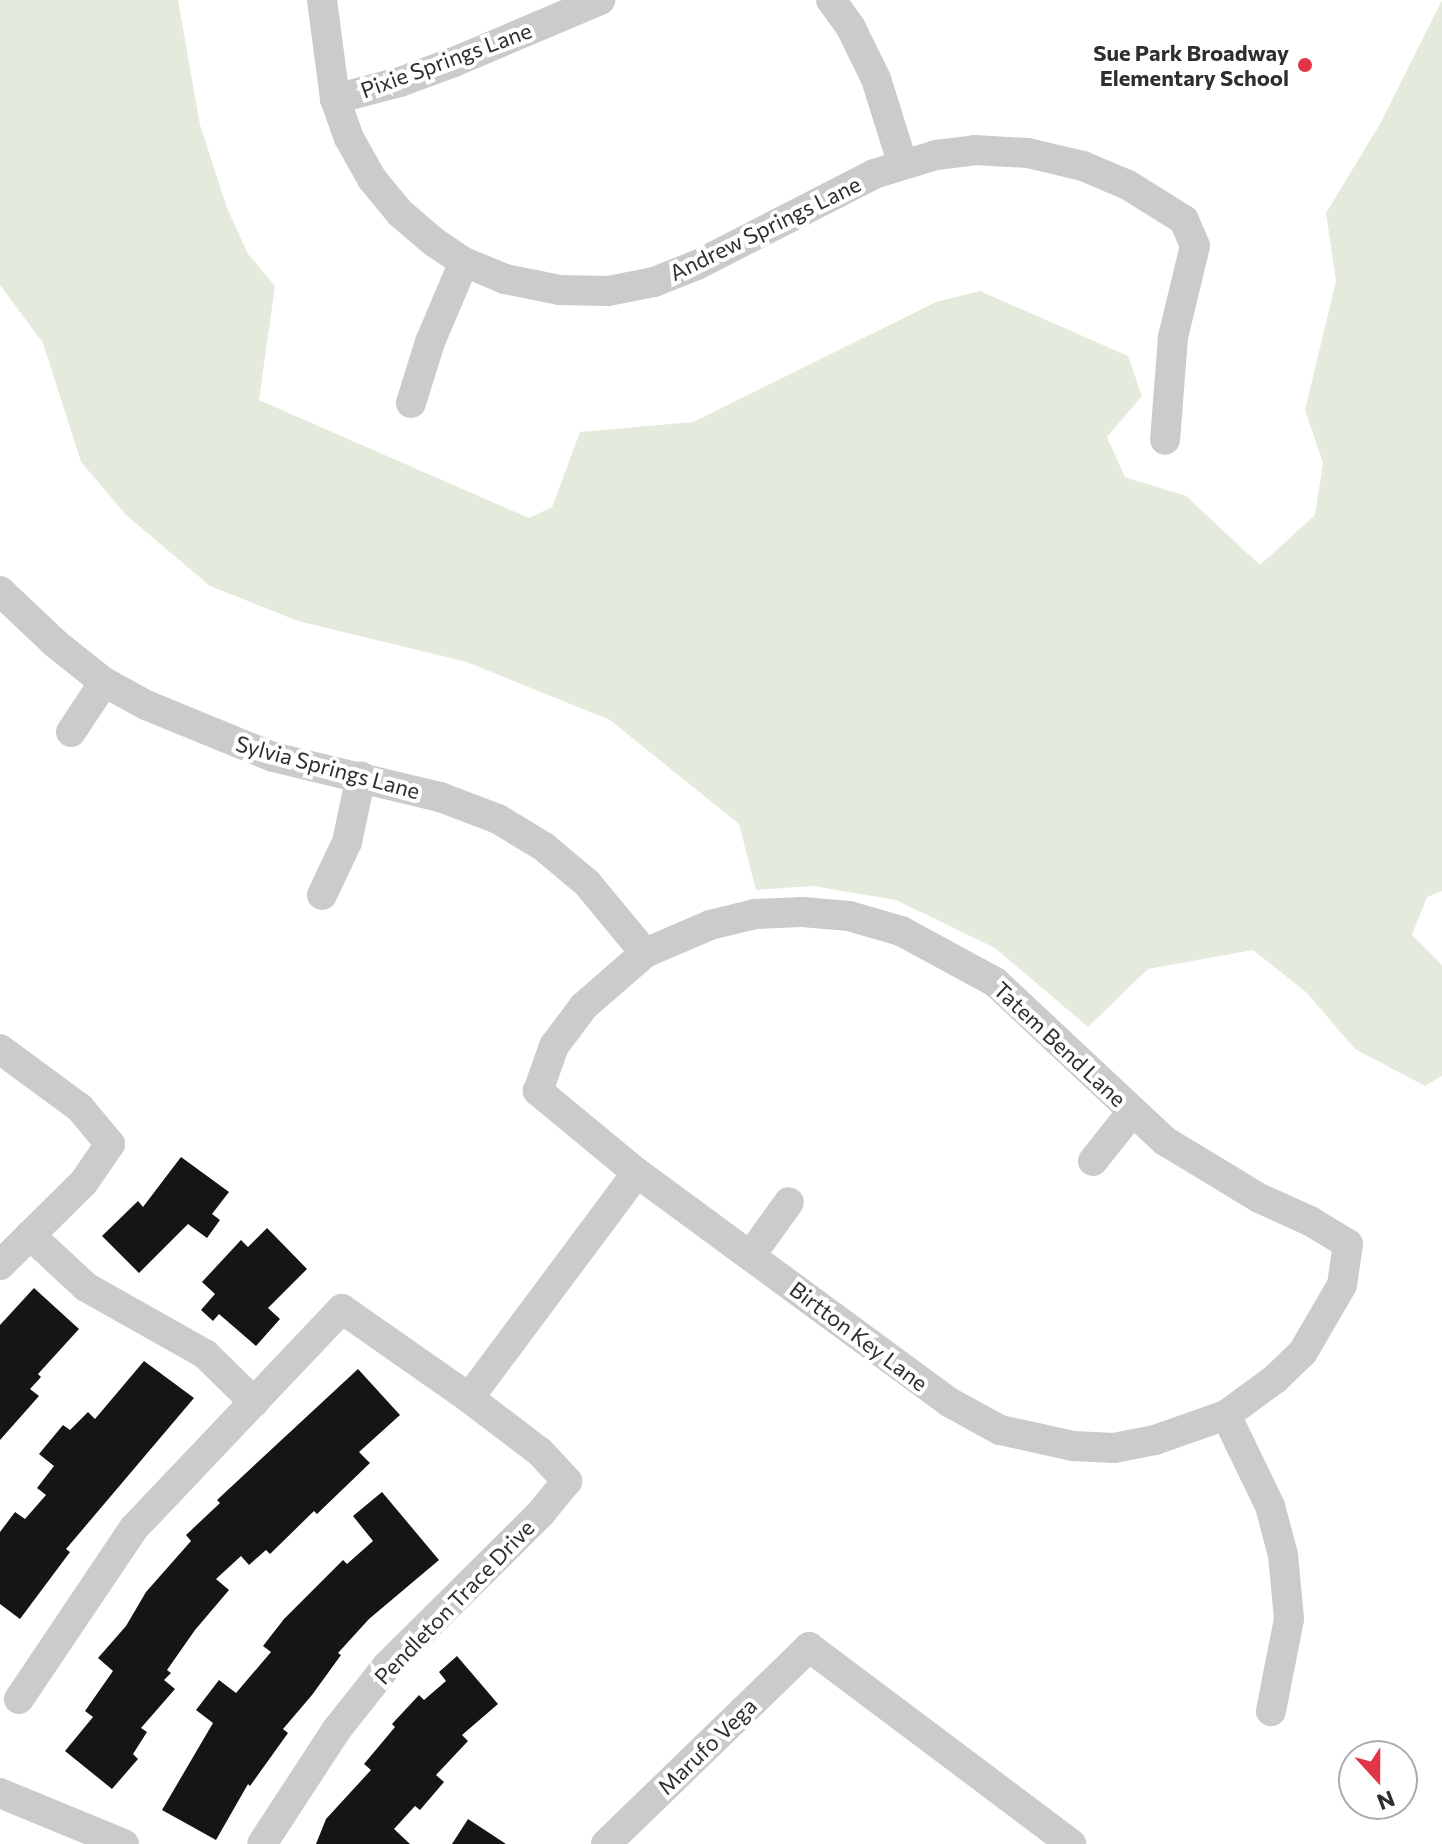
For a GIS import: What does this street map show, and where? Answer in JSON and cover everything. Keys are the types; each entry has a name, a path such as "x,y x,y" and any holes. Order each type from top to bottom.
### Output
{"street":[{"name":"Andrew Springs Lane","path":"322,0 335,99 349,138 372,179 400,213 464,262 505,279 560,290 608,291 654,282 697,265 902,162 974,150 1028,153 1083,166 1128,185 1184,220 1192,232 1195,246 1173,337 1167,383 1165,440"},
{"name":"Pixie Springs Lane","path":"335,99 400,82 454,62 600,0"},
{"path":"831,0 851,28 876,79 902,162"},
{"path":"411,403 430,342 464,262"},
{"name":"Sylvia Springs Lane","path":"0,591 56,644 104,682 207,733 273,757 440,797 498,819 544,847 587,883 645,953"},
{"path":"71,732 104,682"},
{"path":"322,895 347,842 361,776"},
{"name":"Tatem Bend Lane","path":"538,1091 554,1046 584,1006 645,953 710,925 755,914 802,912 849,916 901,931 995,982 1165,1141 1218,1175 1348,1244"},
{"path":"0,1049 80,1108 110,1144 84,1182 0,1265"},
{"name":"Birtton Key Lane","path":"538,1091 637,1173 949,1402 1000,1430 1043,1442 1114,1448 1180,1433 1226,1415 1275,1379 1303,1352 1342,1285 1348,1244"},
{"path":"1093,1161 1132,1112"},
{"path":"19,1699 134,1528 342,1309 469,1398 637,1173"},
{"path":"751,1255 789,1202"},
{"path":"30,1235 86,1287 205,1354 254,1402"},
{"name":"Pendleton Trace Drive","path":"262,1844 337,1729 387,1666 531,1524 567,1481 540,1452 469,1398"},
{"path":"1226,1415 1270,1506 1283,1555 1289,1619 1271,1711"},
{"name":"Marufo Vega","path":"606,1844 809,1647 1071,1844"},
{"path":"0,1793 66,1834 124,1844"}],"green space":[{"path":"0,0 178,0 200,125 227,208 248,254 275,286 259,400 529,518 552,507 580,432 693,422 936,302 980,291 1128,356 1142,396 1107,437 1125,477 1186,496 1260,565 1315,515 1323,463 1305,410 1336,281 1326,213 1380,124 1442,0 1442,891 1427,897 1412,935 1442,965 1442,1076 1425,1086 1355,1049 1306,992 1253,950 1148,969 1088,1027 995,948 896,900 813,886 756,890 739,824 610,720 467,662 298,621 210,586 126,515 81,462 43,343 0,285"}],"building":[{"path":"181,1157 229,1192 212,1214 220,1220 207,1238 188,1224 139,1273 102,1236 138,1201 143,1207"},
{"path":"267,1228 307,1269 268,1308 280,1319 256,1346 219,1314 213,1321 201,1310 215,1294 202,1282 241,1240 248,1247"},
{"path":"34,1288 79,1329 38,1374 41,1377 30,1389 39,1396 0,1440 0,1325"},
{"path":"144,1361 194,1398 66,1549 70,1552 20,1619 0,1604 0,1532 15,1512 25,1519 46,1495 37,1488 54,1466 39,1454 63,1425 70,1430 88,1412 95,1419"},
{"path":"358,1369 400,1415 359,1452 370,1463 317,1514 314,1511 270,1554 266,1550 249,1565 241,1556 216,1579 229,1590 167,1670 171,1673 164,1680 175,1689 141,1728 147,1732 133,1754 138,1759 112,1789 65,1751 93,1717 85,1711 113,1671 98,1658 126,1626 146,1592 191,1541 186,1535 220,1503 217,1500"},
{"path":"382,1492 439,1560 369,1619 338,1653 341,1655 283,1729 288,1733 250,1786 248,1784 216,1840 162,1810 213,1723 196,1710 219,1680 236,1693 271,1652 263,1646 284,1619 343,1560 347,1564 373,1541 353,1516"},
{"path":"457,1656 498,1704 462,1735 468,1741 436,1775 444,1782 420,1810 415,1806 394,1829 410,1844 316,1844 326,1819 371,1770 364,1764 395,1727 392,1724 419,1695 424,1700 446,1681 439,1672"},
{"path":"468,1819 506,1844 452,1844"}],"place":[{"name":"Sue Park Broadway Elementary School","path":"1305,65"}]}
